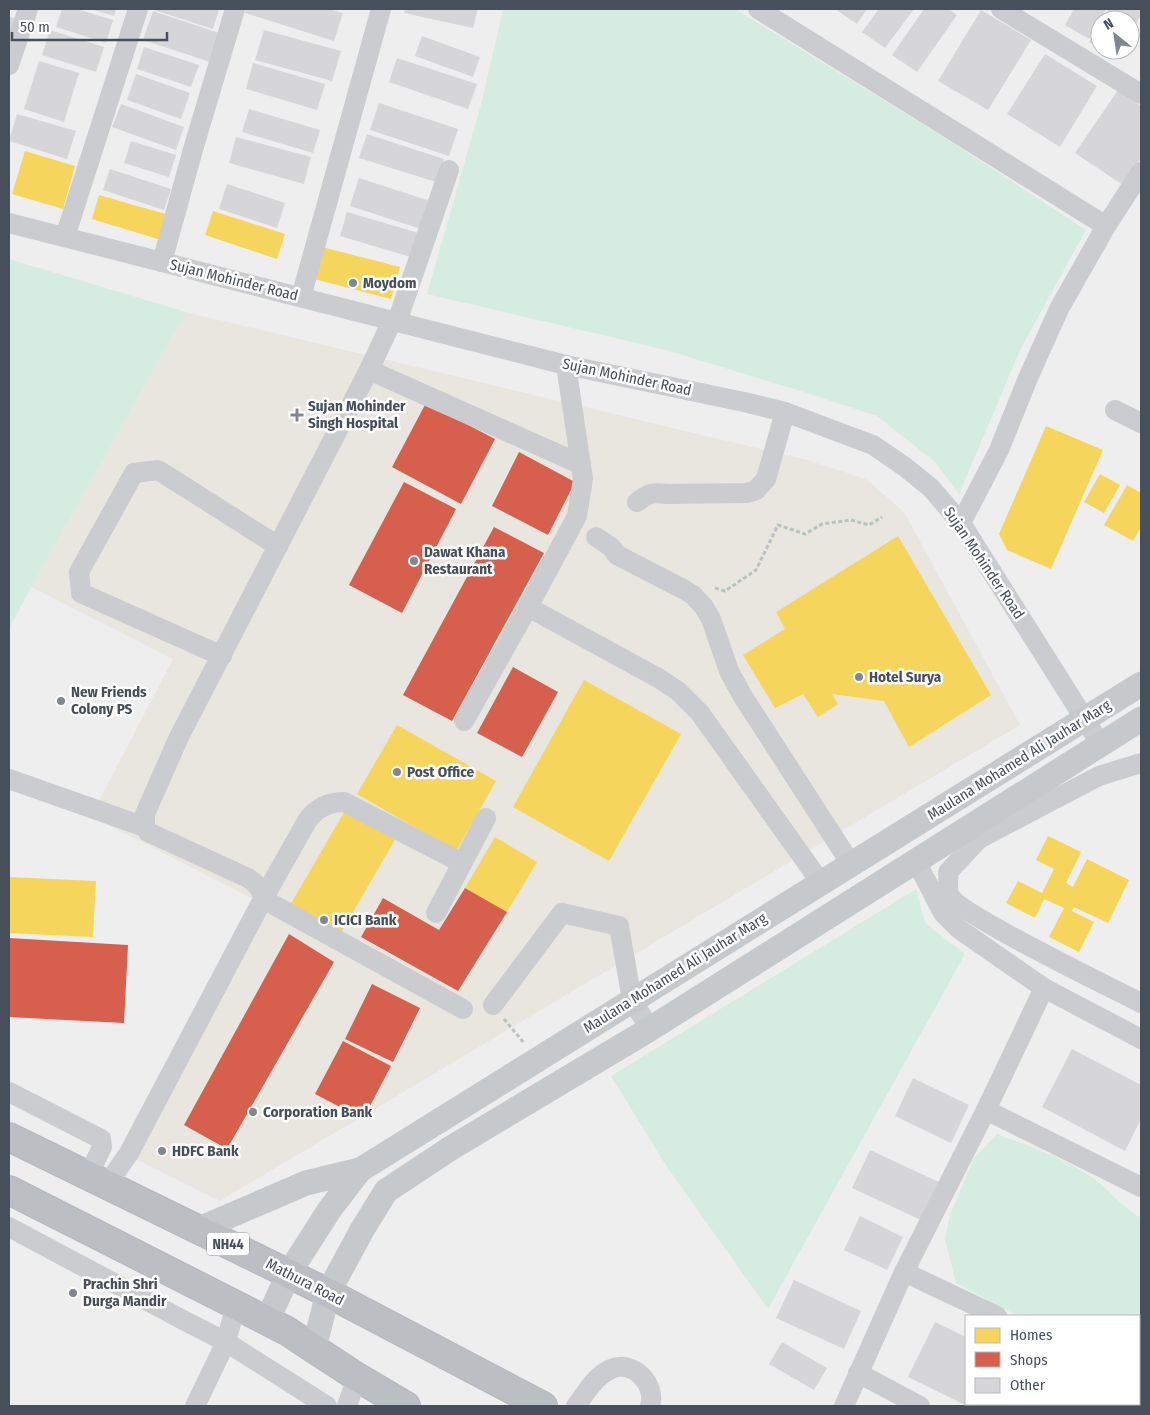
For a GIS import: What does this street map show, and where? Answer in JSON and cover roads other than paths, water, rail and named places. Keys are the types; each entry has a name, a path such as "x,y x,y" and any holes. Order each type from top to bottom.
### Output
{"highway":[{"name":"Mathura Road","path":"9,1138 328,1292 543,1406"},
{"path":"9,1190 287,1331 357,1377 406,1406"}],"main road":[{"name":"Maulana Mohamed Ali Jauhar Marg","path":"268,1321 289,1273 330,1209 360,1170 1141,684"},
{"name":"Maulana Mohamed Ali Jauhar Marg","path":"314,1348 328,1292 386,1191 451,1148 650,1029 1141,719"},
{"path":"199,1229 306,1183 360,1170"}],"street":[{"path":"9,65 28,9"},
{"path":"65,237 138,9"},
{"path":"162,262 196,137 235,9"},
{"path":"301,298 381,9"},
{"path":"758,9 1106,226"},
{"path":"1001,9 1141,94"},
{"path":"449,170 395,322 179,737 145,814 145,827 148,832 248,878 261,890 263,899 463,1009"},
{"path":"961,524 999,450 1058,309 1106,226 1141,172"},
{"name":"Sujan Mohinder Road","path":"9,223 566,365 785,412 872,445 931,488 961,524 1101,745"},
{"path":"464,721 577,516 583,479 566,365"},
{"path":"369,370 580,464"},
{"path":"1115,410 1141,423"},
{"path":"637,502 648,494 656,492 667,494 747,493 756,490 766,479 785,412"},
{"path":"222,656 81,592 79,572 134,473 158,470 278,546"},
{"path":"596,537 611,547 617,555 693,595 704,607 711,619 729,671 742,696 851,864"},
{"path":"528,607 678,691 700,712 821,883"},
{"path":"1141,763 1100,776 980,839 948,872 950,895 955,902 995,928 1141,1003"},
{"path":"9,779 145,827"},
{"path":"97,1181 129,1153 263,899 306,821 314,812 333,802 344,802 462,863"},
{"path":"436,914 486,818"},
{"path":"916,862 943,913 959,929 1044,988 1141,1039"},
{"path":"492,1005 562,913 619,926 632,1000 650,1029"},
{"path":"844,1406 904,1272 986,1110 1044,988"},
{"path":"9,1092 101,1139 102,1147 97,1181"},
{"path":"986,1110 1141,1186"},
{"path":"9,1227 226,1342 327,1406"},
{"path":"904,1272 995,1315"},
{"path":"195,1406 226,1342 236,1305"},
{"path":"576,1406 595,1381 613,1368 622,1368 638,1373 644,1378 652,1392 653,1398 650,1406"},
{"path":"858,1373 920,1406"},
{"path":"347,1406 357,1377"}],"place":[{"name":"Moydom","path":"353,283"},
{"name":"Sujan Mohinder Singh Hospital","path":"297,415"},
{"name":"Dawat Khana Restaurant","path":"414,561"},
{"name":"Hotel Surya","path":"859,677"},
{"name":"New Friends Colony PS","path":"61,701"},
{"name":"Post Office","path":"397,772"},
{"name":"ICICI Bank","path":"324,920"},
{"name":"Corporation Bank","path":"253,1112"},
{"name":"HDFC Bank","path":"162,1151"},
{"name":"Prachin Shri Durga Mandir","path":"73,1293"}]}
